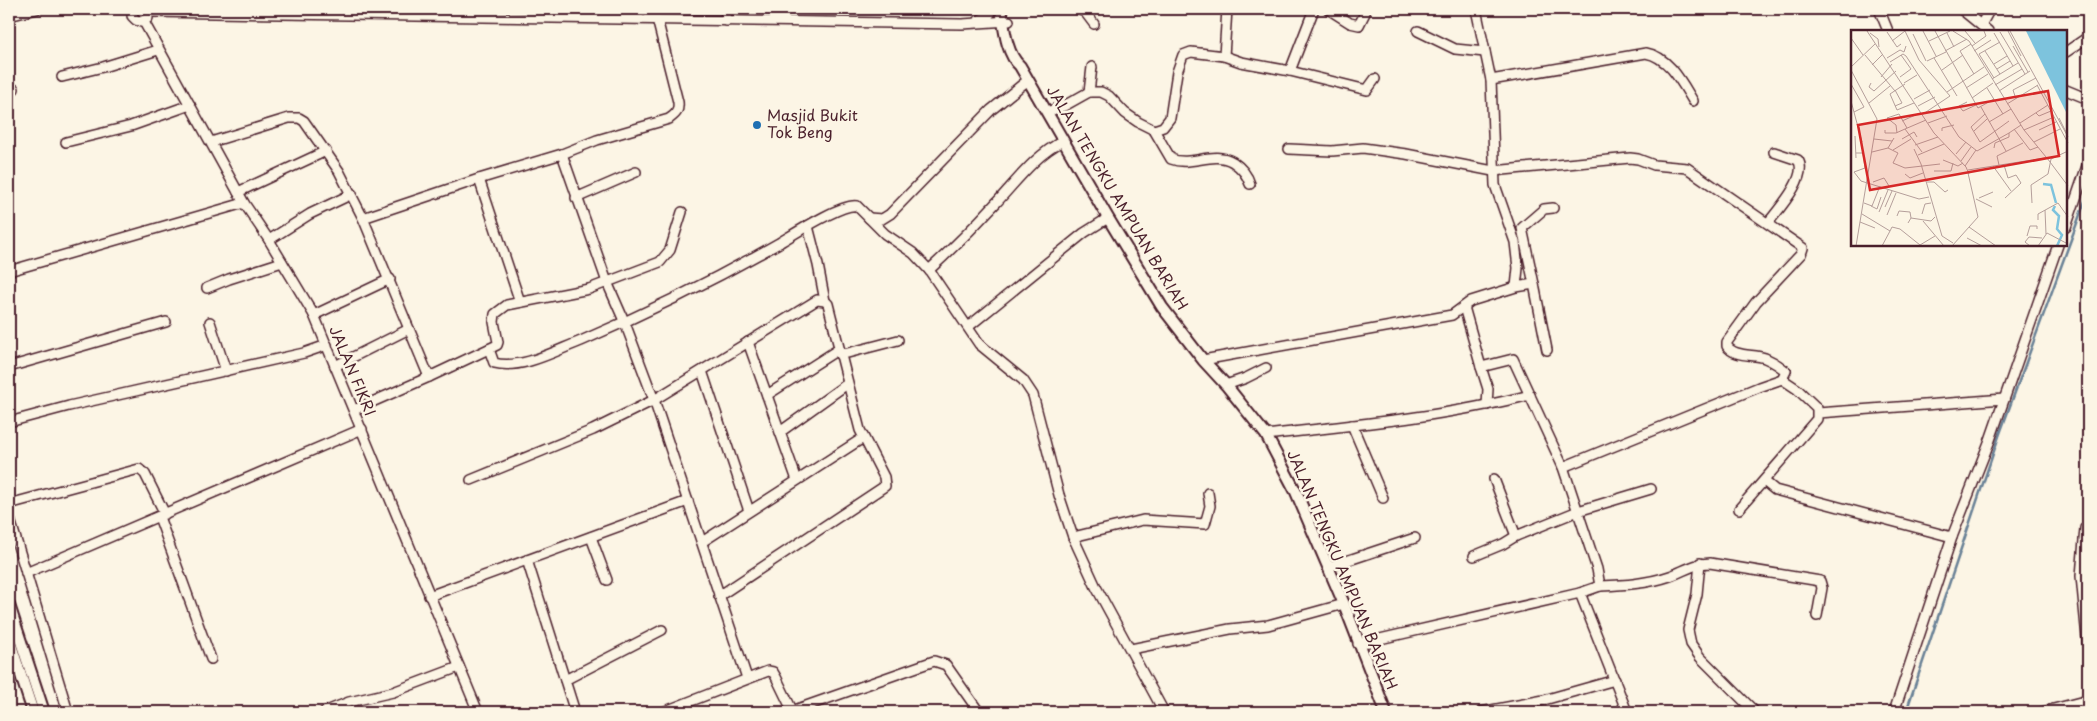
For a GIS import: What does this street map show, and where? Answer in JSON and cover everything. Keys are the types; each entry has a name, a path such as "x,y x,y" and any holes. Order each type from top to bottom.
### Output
{"main road":[{"name":"JALAN TENGKU AMPUAN BARIAH","path":"1001,9 1007,24 1013,56 1162,307 1203,360 1226,385 1266,435 1296,492 1344,604 1386,712"},
{"name":"JALAN TENGKU AMPUAN BARIAH","path":"1007,24 1008,9"},
{"path":"9,605 44,712"},
{"path":"9,639 33,712"}],"street":[{"path":"9,16 37,9"},
{"name":"JALAN FIKRI","path":"133,9 134,18 138,22 144,22 244,203 269,240 314,315 478,712"},
{"path":"725,9 728,21"},
{"path":"976,22 989,15 993,9"},
{"path":"1077,9 1084,12 1094,24"},
{"path":"1224,56 1227,9"},
{"path":"1290,71 1314,9"},
{"path":"1328,9 1354,25 1359,25 1365,9"},
{"path":"1476,9 1491,80 1494,171 1498,197 1515,242 1518,268 1516,287"},
{"path":"1880,9 1888,30"},
{"path":"1961,9 1985,28 1990,9"},
{"path":"144,22 149,18 150,10 183,12 610,13 657,19 728,21 962,24 976,26 1007,24"},
{"path":"364,218 479,178 562,154 597,140 669,119 679,109 657,19"},
{"path":"962,24 976,22 1007,24"},
{"path":"1418,31 1455,48 1484,52"},
{"path":"2067,51 2088,37"},
{"path":"62,77 158,50"},
{"path":"1154,130 1163,126 1170,118 1177,72 1184,55 1191,52 1224,56 1241,62 1290,71 1367,90 1375,79"},
{"path":"1491,80 1646,53 1659,57 1678,76 1693,101"},
{"path":"1089,92 1092,67"},
{"path":"867,217 876,220 890,214 991,110 1028,80"},
{"path":"2067,90 2088,99"},
{"path":"1046,112 1064,106 1089,92 1101,92 1108,96 1125,113 1154,130 1171,159 1179,162 1212,157 1228,159 1241,167 1248,176 1250,184"},
{"path":"66,142 131,126 190,105"},
{"path":"211,142 289,118 299,118 304,121 326,151 364,218 429,377"},
{"path":"929,270 971,230 1036,159 1050,148 1063,142"},
{"path":"1289,149 1332,151 1363,148 1406,154 1494,171 1630,158 1654,165 1680,166 1692,171 1801,245 1803,251 1756,302 1727,346 1732,351 1764,358 1776,364 1786,371 1782,379 1563,467"},
{"path":"238,192 326,151"},
{"path":"1768,222 1794,188 1801,167 1798,160 1774,152"},
{"path":"562,154 606,282 625,323 654,400 747,678"},
{"path":"2067,224 2088,162"},
{"path":"576,198 636,172"},
{"path":"479,178 520,302"},
{"path":"269,240 310,214 352,194"},
{"path":"9,271 244,203"},
{"path":"489,349 494,363 505,366 539,358 625,323 701,286 808,226 850,206 857,206 885,234 913,253 929,270 979,344 1023,380 1033,395 1073,537 1096,587 1164,712"},
{"path":"1548,350 1522,228 1544,209 1554,208"},
{"path":"354,410 489,349 498,342 494,322 495,314 507,304 589,289 650,266 666,257 682,212"},
{"path":"885,234 885,224 890,214"},
{"path":"968,327 1084,233 1108,218"},
{"path":"720,596 885,486 884,477 863,438 847,384 808,226"},
{"path":"1894,712 1952,537 2004,399 2058,246"},
{"path":"207,288 282,262"},
{"path":"314,315 390,279"},
{"path":"1203,360 1452,315 1471,301 1516,287 1534,284"},
{"path":"471,480 593,430 654,400 817,300 825,301"},
{"path":"1464,308 1488,389 1487,406"},
{"path":"9,367 166,322"},
{"path":"210,322 226,371"},
{"path":"335,366 409,329"},
{"path":"767,396 840,352 898,340"},
{"path":"748,342 796,480"},
{"path":"9,422 327,346"},
{"path":"1481,367 1513,359 1563,467 1597,569 1600,586"},
{"path":"1226,385 1266,368"},
{"path":"702,371 749,511"},
{"path":"1739,509 1813,425 1818,413 1817,408 1807,398 1782,379"},
{"path":"780,432 847,384"},
{"path":"1266,435 1487,406 1530,395"},
{"path":"1818,413 2004,399"},
{"path":"1352,425 1383,498"},
{"path":"26,573 362,429"},
{"path":"702,542 863,438"},
{"path":"9,504 139,469 145,474 162,516 211,659"},
{"path":"1494,479 1516,536"},
{"path":"1764,481 1775,490 1952,537"},
{"path":"1474,556 1503,544 1516,536 1578,511 1650,490"},
{"path":"1073,537 1143,520 1202,525 1207,522 1210,506 1208,493"},
{"path":"429,596 688,501"},
{"path":"9,516 68,712"},
{"path":"2085,528 2081,576 2088,649"},
{"path":"591,537 607,580"},
{"path":"1328,567 1415,538"},
{"path":"527,560 575,712"},
{"path":"1700,563 1697,594 1688,630 1691,644 1700,657 1755,712"},
{"path":"1358,644 1580,593 1600,586 1643,583 1669,576 1700,563 1820,581 1822,588 1817,616"},
{"path":"1580,593 1627,712"},
{"path":"1131,649 1230,629 1268,625 1344,604"},
{"path":"565,680 662,630"},
{"path":"664,712 762,671 772,672 793,712 934,661 946,664 979,712"},
{"path":"324,712 349,702 393,692 458,666"},
{"path":"1481,712 1544,700 1615,680"},
{"path":"2042,712 2088,700"},
{"path":"349,702 353,712"}],"waterway":[{"path":"1906,712 1999,436 2088,193"}],"place":[{"name":"Masjid Bukit Tok Beng","path":"757,125"}]}
